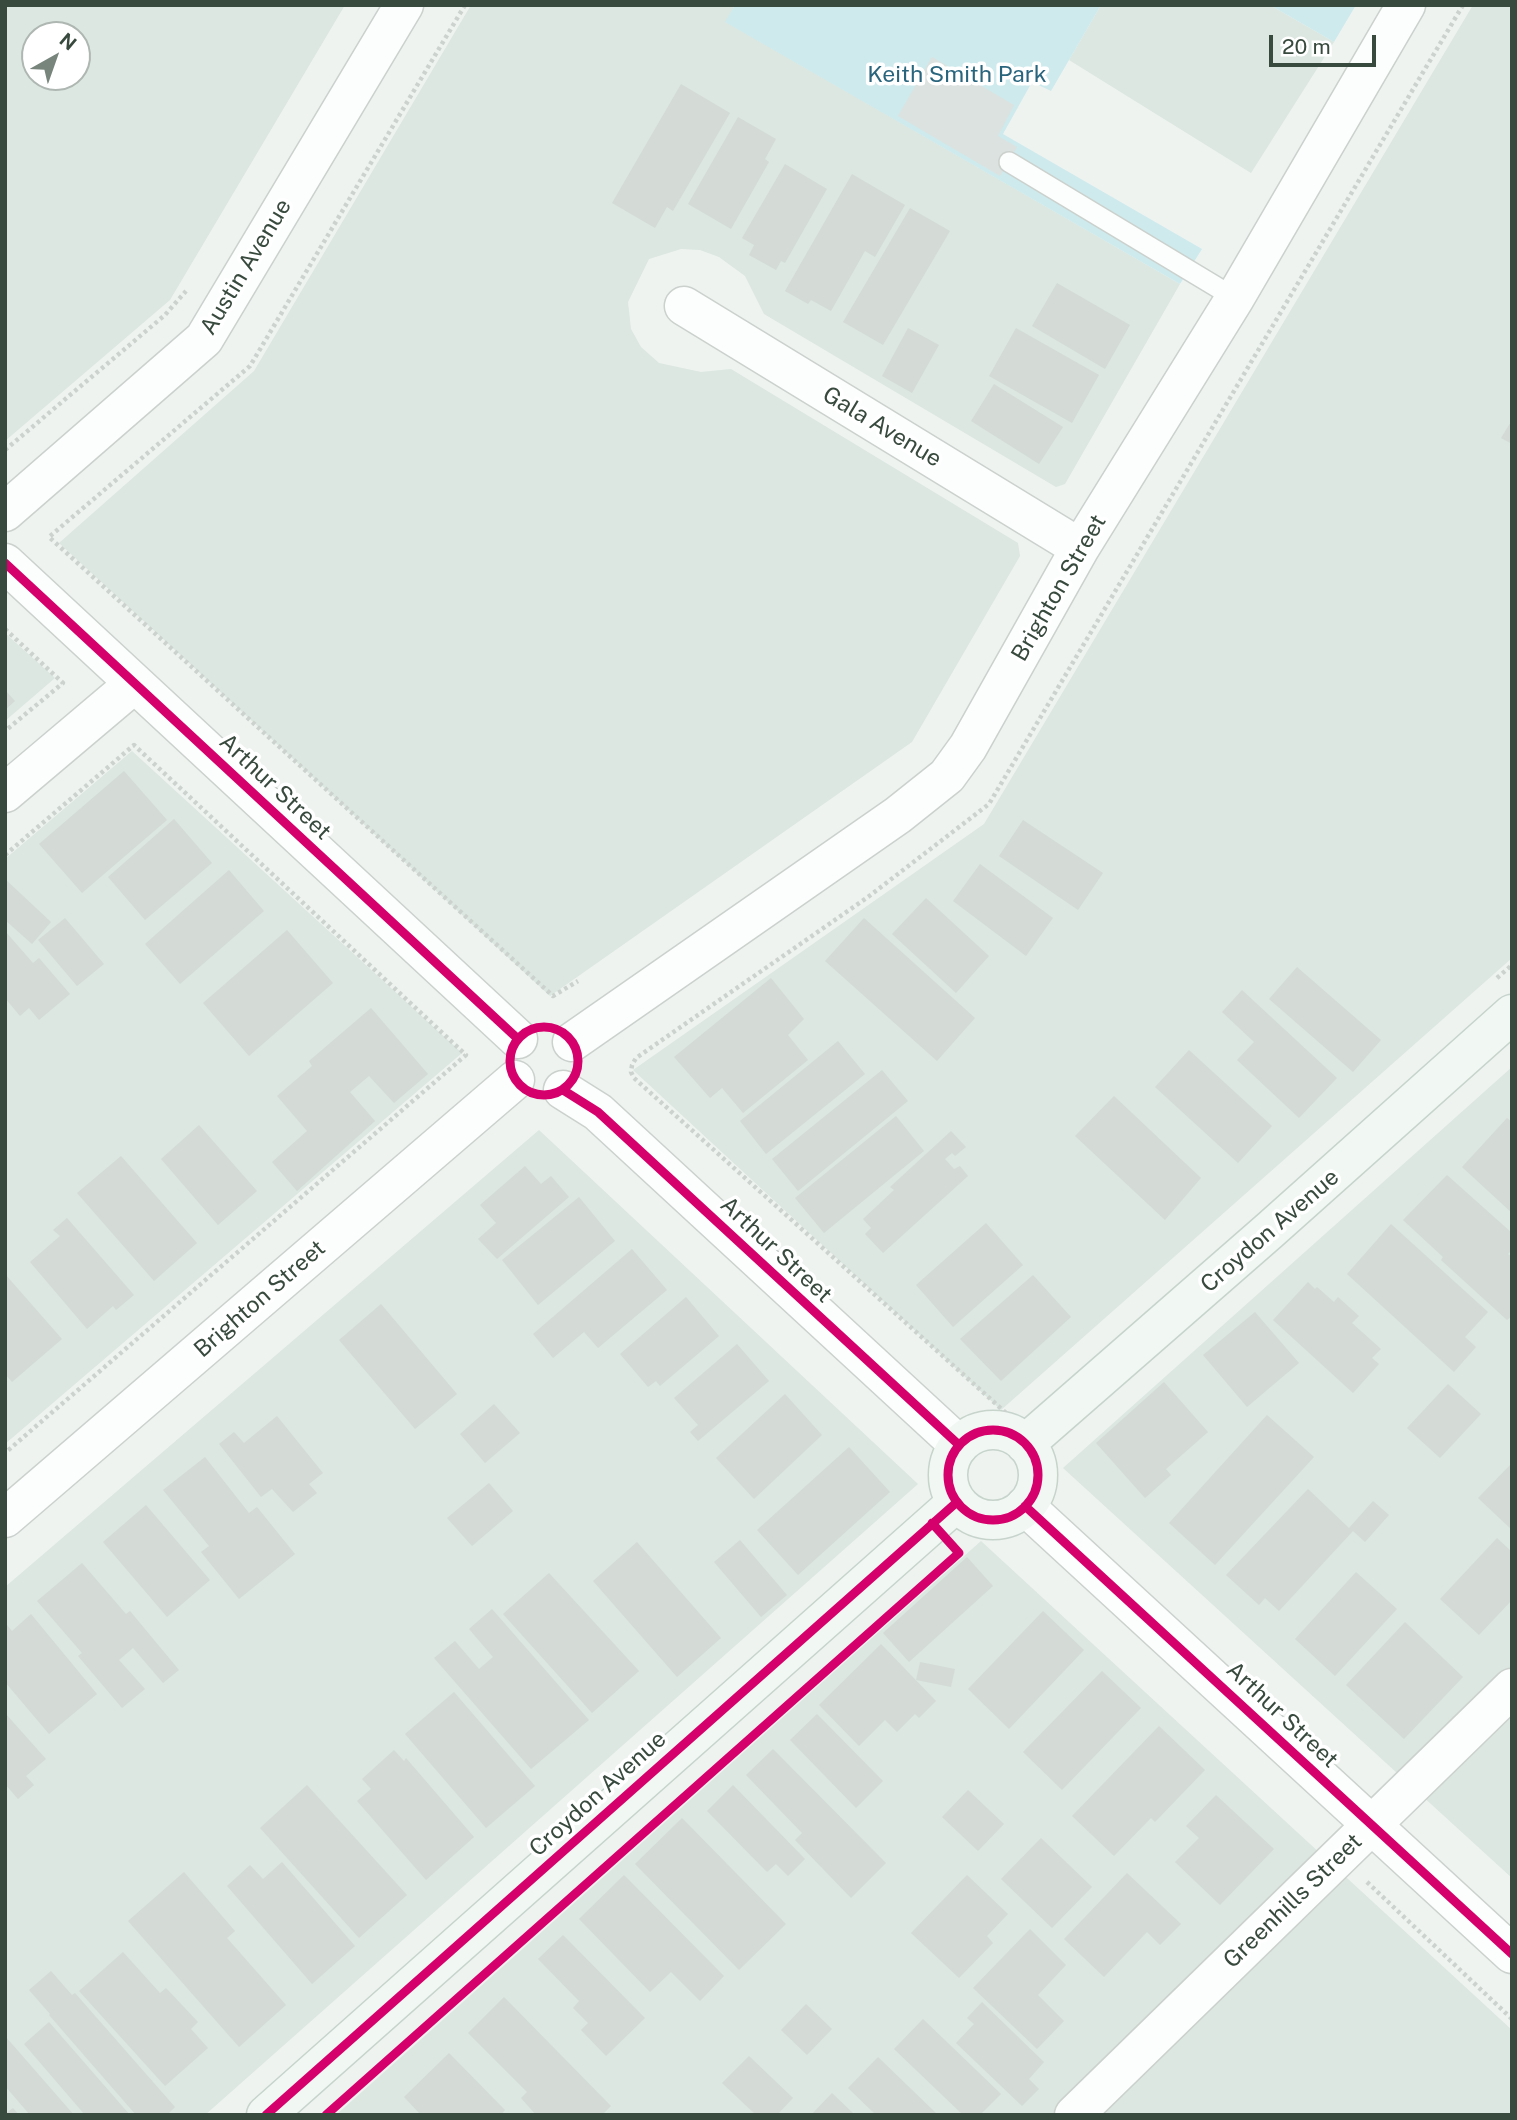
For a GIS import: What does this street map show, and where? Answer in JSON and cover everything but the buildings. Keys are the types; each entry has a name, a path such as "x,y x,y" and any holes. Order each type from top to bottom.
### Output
{"street":[{"name":"Austin Avenue","path":"5,512 204,338 404,5"},
{"name":"Brighton Street","path":"572,1042 898,815 947,776 968,747 1080,548 1235,298 1406,5"},
{"name":"Gala Avenue","path":"684,306 1080,548"},
{"name":"Arthur Street","path":"5,563 518,1039"},
{"path":"5,793 134,684"},
{"name":"Croydon Avenue","path":"1016,1429 1280,1222 1512,1014"},
{"path":"545,1027 565,1034 572,1042 579,1062 577,1073 563,1090 542,1096 521,1088 515,1080 509,1059 518,1039 534,1028 545,1027"},
{"name":"Brighton Street","path":"5,1518 515,1080"},
{"name":"Arthur Street","path":"563,1090 598,1112 959,1445"},
{"path":"1016,1429 1033,1455 1037,1482 1033,1494 1025,1506 1013,1515 983,1519 968,1513 957,1502 948,1479 948,1467 959,1445 970,1436 984,1431 1013,1435 1016,1429"},
{"name":"Croydon Avenue","path":"266,2115 957,1502"},
{"name":"Arthur Street","path":"1025,1506 1512,1954"},
{"name":"Greenhills Street","path":"1074,2115 1512,1688"}],"lane":[{"path":"1009,162 1235,298"}],"path":[{"path":"465,5 250,366 49,537 553,996 578,982"},
{"path":"1016,1429 634,1078 632,1065 636,1058 868,897 989,804 1463,5"},
{"path":"5,450 165,315 190,287"},
{"path":"5,629 63,683 5,731"},
{"path":"5,855 134,746 466,1055 5,1453"},
{"path":"1367,1882 1512,2019"}],"shaded area":[{"path":"5,5 345,5 170,300 5,441"},
{"path":"471,5 735,5 726,22 1180,284 1065,484 1056,487 764,314 745,276 719,257 700,250 681,249 649,259 628,302 631,329 641,347 659,363 701,372 731,369 1018,543 1020,556 912,742 550,996 59,543 254,371"},
{"path":"1101,5 1270,5 1334,42 1251,173 1069,60"},
{"path":"1473,5 1512,5 1512,958 1001,1410 633,1070 984,824"},
{"path":"932,57 1014,105 998,136 1017,147 1000,176 898,116"},
{"path":"5,633 55,678 5,721"},
{"path":"132,751 462,1053 5,1444 5,859"},
{"path":"1512,1067 1512,1878 1063,1468"},
{"path":"539,1130 918,1484 205,2115 5,2115 5,1587"},
{"path":"981,1541 1512,2030 1512,2115 336,2115"}],"green space":[{"name":"Keith Smith Park","path":"735,5 1101,5 1051,91 1032,82 1003,134 1202,249 1180,284 725,22"},
{"path":"1270,5 1356,5 1334,42"}],"cycle path":[{"path":"5,563 518,1039"},
{"path":"551,1027 572,1042 578,1054 578,1061 576,1074 568,1085 551,1095 537,1095 520,1085 512,1074 510,1054 520,1037 531,1029 551,1027"},
{"path":"563,1090 598,1112 959,1445"},
{"path":"993,1430 1018,1438 1030,1450 1038,1475 1030,1500 1018,1512 993,1520 968,1512 956,1500 948,1475 956,1450 968,1438 993,1430"},
{"path":"266,2115 957,1502"},
{"path":"1025,1506 1512,1954"},
{"path":"326,2115 959,1553 932,1523"}]}
